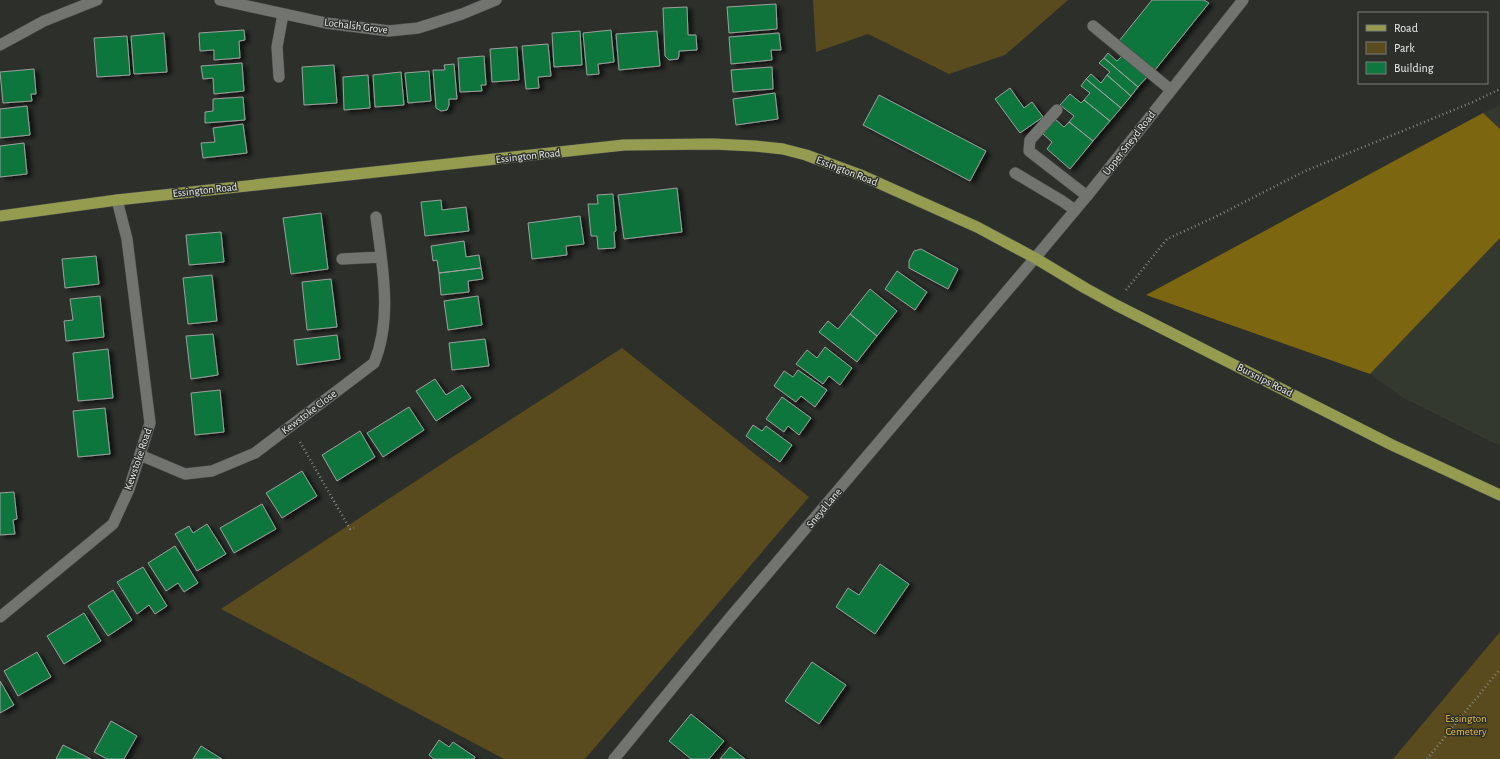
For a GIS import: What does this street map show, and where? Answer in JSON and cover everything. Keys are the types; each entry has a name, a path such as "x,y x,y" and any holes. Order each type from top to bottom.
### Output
{"main road":[{"name":"Essington Road","path":"0,216 117,200 624,145 713,144 783,149 864,176 977,227 1035,258"},
{"name":"Bursnips Road","path":"1035,258 1084,288 1116,305 1392,445 1500,495"}],"street":[{"path":"0,45 44,22 97,0"},
{"name":"Lochalsh Grove","path":"220,0 253,4 283,14 326,23 389,31 418,28 462,14 496,0"},
{"name":"Upper Sneyd Road","path":"1035,258 1087,196 1243,0"},
{"path":"279,77 277,47 283,14"},
{"path":"1093,26 1171,90"},
{"path":"1057,110 1030,140 1030,151 1087,196"},
{"path":"1015,173 1075,210"},
{"name":"Kewstoke Road","path":"1,615 113,524 129,489 150,423 127,239 117,200"},
{"name":"Kewstoke Close","path":"140,455 185,474 212,471 255,453 374,363 380,349 385,307 376,217"},
{"path":"342,259 381,257"},
{"name":"Sneyd Lane","path":"614,759 728,620 1035,258"}],"path":[{"path":"1116,305 1132,282 1167,239 1213,218 1305,171 1473,102 1500,89"},
{"path":"290,426 350,529 354,528"},
{"path":"1427,759 1500,669"}],"shaded area":[{"path":"1500,105 1500,129 1483,113"},
{"path":"1483,113 1500,129 1500,238 1370,374 1146,295"},
{"path":"1500,238 1500,446 1402,397 1370,374"}],"green space":[{"path":"813,0 1068,0 1005,55 949,74 868,34 816,52"},
{"path":"622,348 809,497 585,759 504,759 221,609 454,456"},
{"name":"Essington Cemetery","path":"1500,632 1500,759 1393,759"}],"building":[{"path":"1152,0 1204,0 1209,3 1155,70 1119,41"},
{"path":"776,4 777,29 729,33 727,7"},
{"path":"687,7 688,35 696,35 697,50 679,51 678,59 669,60 665,56 663,8"},
{"path":"244,30 245,40 239,41 240,58 214,60 214,50 200,51 199,33"},
{"path":"611,30 614,62 598,64 599,74 587,75 583,33"},
{"path":"580,31 582,65 554,67 552,33"},
{"path":"657,31 660,66 619,70 616,34"},
{"path":"164,33 167,72 134,74 131,36"},
{"path":"779,33 781,50 771,50 772,60 731,64 729,37"},
{"path":"127,36 130,75 97,77 94,38"},
{"path":"548,44 551,76 538,77 539,88 526,89 522,46"},
{"path":"517,47 519,80 492,82 490,49"},
{"path":"1108,53 1117,61 1122,56 1147,77 1138,87 1104,58"},
{"path":"484,56 486,85 481,85 482,91 460,92 458,58"},
{"path":"1104,58 1138,87 1131,96 1107,75 1110,72 1099,63"},
{"path":"242,63 244,91 214,94 213,78 203,79 201,66"},
{"path":"454,64 457,99 449,99 447,110 441,111 436,108 433,70 445,70 444,65"},
{"path":"334,65 337,103 304,105 302,67"},
{"path":"772,67 773,89 733,92 731,70"},
{"path":"34,69 36,94 31,94 32,101 3,103 0,72"},
{"path":"429,71 431,101 408,103 405,73"},
{"path":"401,72 404,105 375,107 373,75"},
{"path":"1091,74 1101,83 1107,75 1131,96 1121,108 1086,79"},
{"path":"368,75 370,108 344,110 343,77"},
{"path":"1086,79 1121,108 1110,121 1084,100 1090,93 1081,86"},
{"path":"1010,88 1024,108 1032,102 1043,117 1020,133 995,99"},
{"path":"775,93 778,119 736,125 733,99"},
{"path":"1070,94 1081,103 1084,100 1110,121 1093,141 1069,122 1074,116 1060,105"},
{"path":"879,95 986,151 970,181 863,125"},
{"path":"243,97 245,120 205,123 205,112 213,111 213,99"},
{"path":"27,106 30,135 0,138 0,109"},
{"path":"1055,119 1064,127 1069,122 1093,141 1070,169 1047,149 1052,142 1043,134"},
{"path":"243,124 247,153 203,158 201,143 215,142 213,128"},
{"path":"24,143 27,174 0,177 0,146"},
{"path":"677,188 682,232 624,239 618,195"},
{"path":"613,194 616,231 614,232 615,248 598,249 597,236 591,236 588,204 598,204 597,195"},
{"path":"441,200 442,210 466,207 469,231 425,236 421,202"},
{"path":"321,213 328,269 291,274 283,218"},
{"path":"580,216 584,244 566,246 567,255 532,259 528,223"},
{"path":"221,232 224,262 189,265 186,235"},
{"path":"464,241 466,257 479,255 481,268 439,273 437,260 433,261 431,246"},
{"path":"921,249 958,269 948,289 909,268 909,261 914,251"},
{"path":"96,256 99,284 65,288 62,259"},
{"path":"481,268 483,279 468,281 469,292 441,295 439,273"},
{"path":"897,271 927,292 915,310 885,289"},
{"path":"212,275 217,321 188,324 183,278"},
{"path":"331,279 337,327 307,330 302,282"},
{"path":"870,289 897,311 877,336 850,314"},
{"path":"100,296 104,337 66,341 64,321 73,320 70,299"},
{"path":"478,296 482,325 448,330 444,301"},
{"path":"850,314 877,336 857,362 819,332 828,321 838,329"},
{"path":"213,334 218,375 191,379 186,336"},
{"path":"337,335 340,359 297,365 294,340"},
{"path":"485,339 489,366 452,370 449,343"},
{"path":"825,347 852,368 840,385 829,376 823,384 796,364 807,350 817,358"},
{"path":"108,349 113,398 78,401 73,353"},
{"path":"798,370 827,390 815,407 801,396 796,402 774,386 784,371 793,377"},
{"path":"435,379 446,395 462,385 471,398 436,421 416,391"},
{"path":"220,390 224,432 195,435 191,393"},
{"path":"782,397 811,418 799,435 788,426 784,432 766,419"},
{"path":"409,407 424,430 383,457 367,433"},
{"path":"105,408 110,454 78,457 73,411"},
{"path":"753,425 762,431 766,426 792,445 780,462 746,436"},
{"path":"360,431 375,457 337,481 322,455"},
{"path":"302,471 317,496 282,518 266,493"},
{"path":"14,492 17,519 13,520 15,534 0,535 0,493"},
{"path":"262,504 276,529 234,553 220,528"},
{"path":"207,524 226,554 197,571 175,534 189,526 193,533"},
{"path":"175,546 198,583 184,592 178,583 166,591 148,563"},
{"path":"880,564 909,584 875,634 836,607 848,588 859,595"},
{"path":"143,567 167,606 155,614 149,605 137,614 117,582"},
{"path":"113,590 132,620 108,636 88,606"},
{"path":"84,613 101,641 64,664 47,636"},
{"path":"37,652 51,677 18,696 4,671"},
{"path":"812,662 846,685 819,724 785,701"},
{"path":"0,681 14,705 0,713"},
{"path":"691,714 724,741 709,759 691,759 669,741"},
{"path":"111,721 137,736 124,759 107,759 94,752"},
{"path":"439,740 449,747 453,742 475,757 474,759 434,759 429,755"},
{"path":"63,745 91,759 56,759"},
{"path":"201,746 222,759 193,759"},
{"path":"730,747 745,759 720,759"}]}
